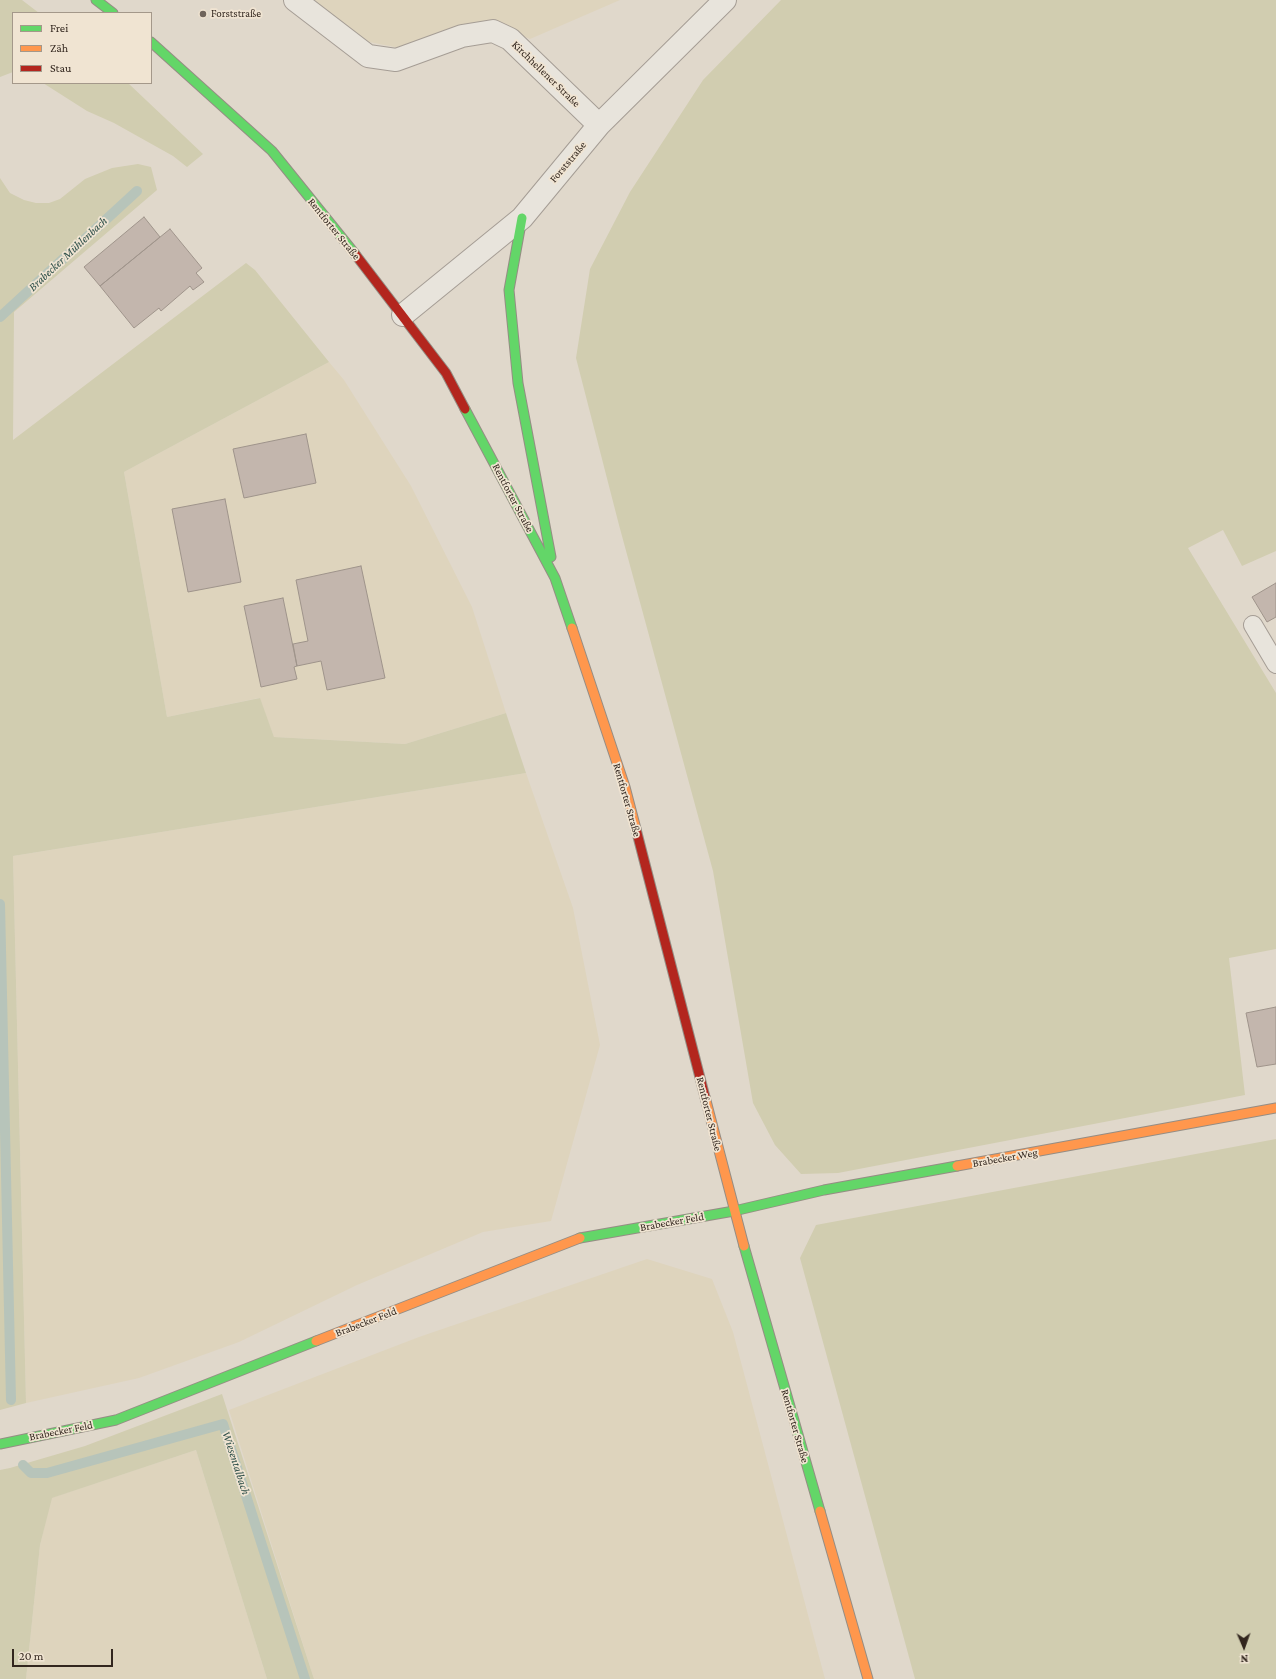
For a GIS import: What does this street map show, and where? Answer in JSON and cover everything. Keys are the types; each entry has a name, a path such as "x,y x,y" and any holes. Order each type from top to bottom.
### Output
{"main road":[{"path":"96,0 112,12"},
{"name":"Rentforter Straße","path":"152,43 272,151 403,315 446,373 555,578 624,786 734,1211 868,1679"},
{"path":"522,218 509,290 518,383 555,578"},
{"name":"Brabecker Weg","path":"734,1211 824,1190 1276,1108"},
{"name":"Brabecker Feld","path":"0,1444 116,1420 577,1239 734,1211"}],"street":[{"name":"Kirchhellener Straße","path":"295,0 368,56 396,60 462,36 493,32 510,39 599,125"},
{"name":"Forststraße","path":"403,315 522,218 599,125 725,0"}],"lane":[{"path":"1253,625 1276,664"}],"shaded area":[{"path":"0,0 22,0 38,12 12,12 12,72 0,77"},
{"path":"313,0 620,0 530,39 486,21 400,48 364,41"},
{"path":"781,0 1276,0 1276,551 1242,566 1223,530 1188,548 1276,693 1276,949 1229,958 1245,1095 838,1173 801,1174 775,1145 753,1103 713,871 619,525 576,358 590,269 630,192 703,80"},
{"path":"45,84 129,84 203,154 187,167 173,156 114,123 87,111"},
{"path":"138,164 151,167 157,190 14,312 13,440 246,263 255,270 329,362 124,472 167,717 260,698 274,737 405,744 506,713 526,773 13,856 26,1403 0,1410 0,178 10,193 24,200 36,203 49,203 60,199 85,179 112,168"},
{"path":"329,362 344,380 411,486 472,607 506,713 405,744 274,737 259,698 167,717 124,472"},
{"path":"526,773 573,908 600,1045 551,1221 483,1232 357,1285 239,1342 139,1378 26,1403 13,856"},
{"path":"1276,1139 1276,1679 915,1679 800,1258 816,1225"},
{"path":"647,1259 712,1279 733,1332 825,1679 314,1679 229,1410 419,1337"},
{"path":"222,1394 314,1679 267,1679 196,1450 52,1498 40,1545 26,1679 0,1679 0,1470 85,1446"},
{"path":"196,1450 267,1679 26,1679 40,1545 51,1498"}],"building":[{"path":"144,217 160,237 100,286 84,267"},
{"path":"170,229 202,268 196,273 204,282 193,290 190,286 161,311 159,308 134,328 100,286"},
{"path":"306,434 316,483 244,498 233,449"},
{"path":"225,499 241,582 188,592 172,509"},
{"path":"361,566 385,678 327,690 321,661 297,666 293,644 308,641 296,580"},
{"path":"1276,583 1276,617 1267,622 1252,597"},
{"path":"283,598 297,666 294,667 297,679 261,687 244,606"},
{"path":"1276,1007 1276,1064 1257,1067 1246,1013"}],"waterway":[{"name":"Brabecker Mühlenbach","path":"0,317 137,191"},
{"name":"Wiesentalbach","path":"0,904 11,1400"},
{"name":"Wiesentalbach","path":"23,1465 31,1473 47,1473 223,1424 305,1679"}],"traffic: fast":[{"path":"96,0 112,12"},
{"path":"152,43 272,151 355,254"},
{"path":"522,218 509,290 518,383 551,557"},
{"path":"465,409 555,578 572,628"},
{"path":"580,1238 734,1211 824,1190 957,1166"},
{"path":"744,1246 820,1511"},
{"path":"0,1444 116,1420 316,1341"}],"traffic: slow":[{"path":"572,628 625,787 636,829"},
{"path":"705,1097 744,1246"},
{"path":"957,1166 1276,1108"},
{"path":"316,1341 580,1238"},
{"path":"820,1511 868,1679"}],"traffic: jam":[{"path":"355,254 446,373 465,409"},
{"path":"636,829 705,1097"}],"place":[{"name":"Forststraße","path":"203,14"}]}
